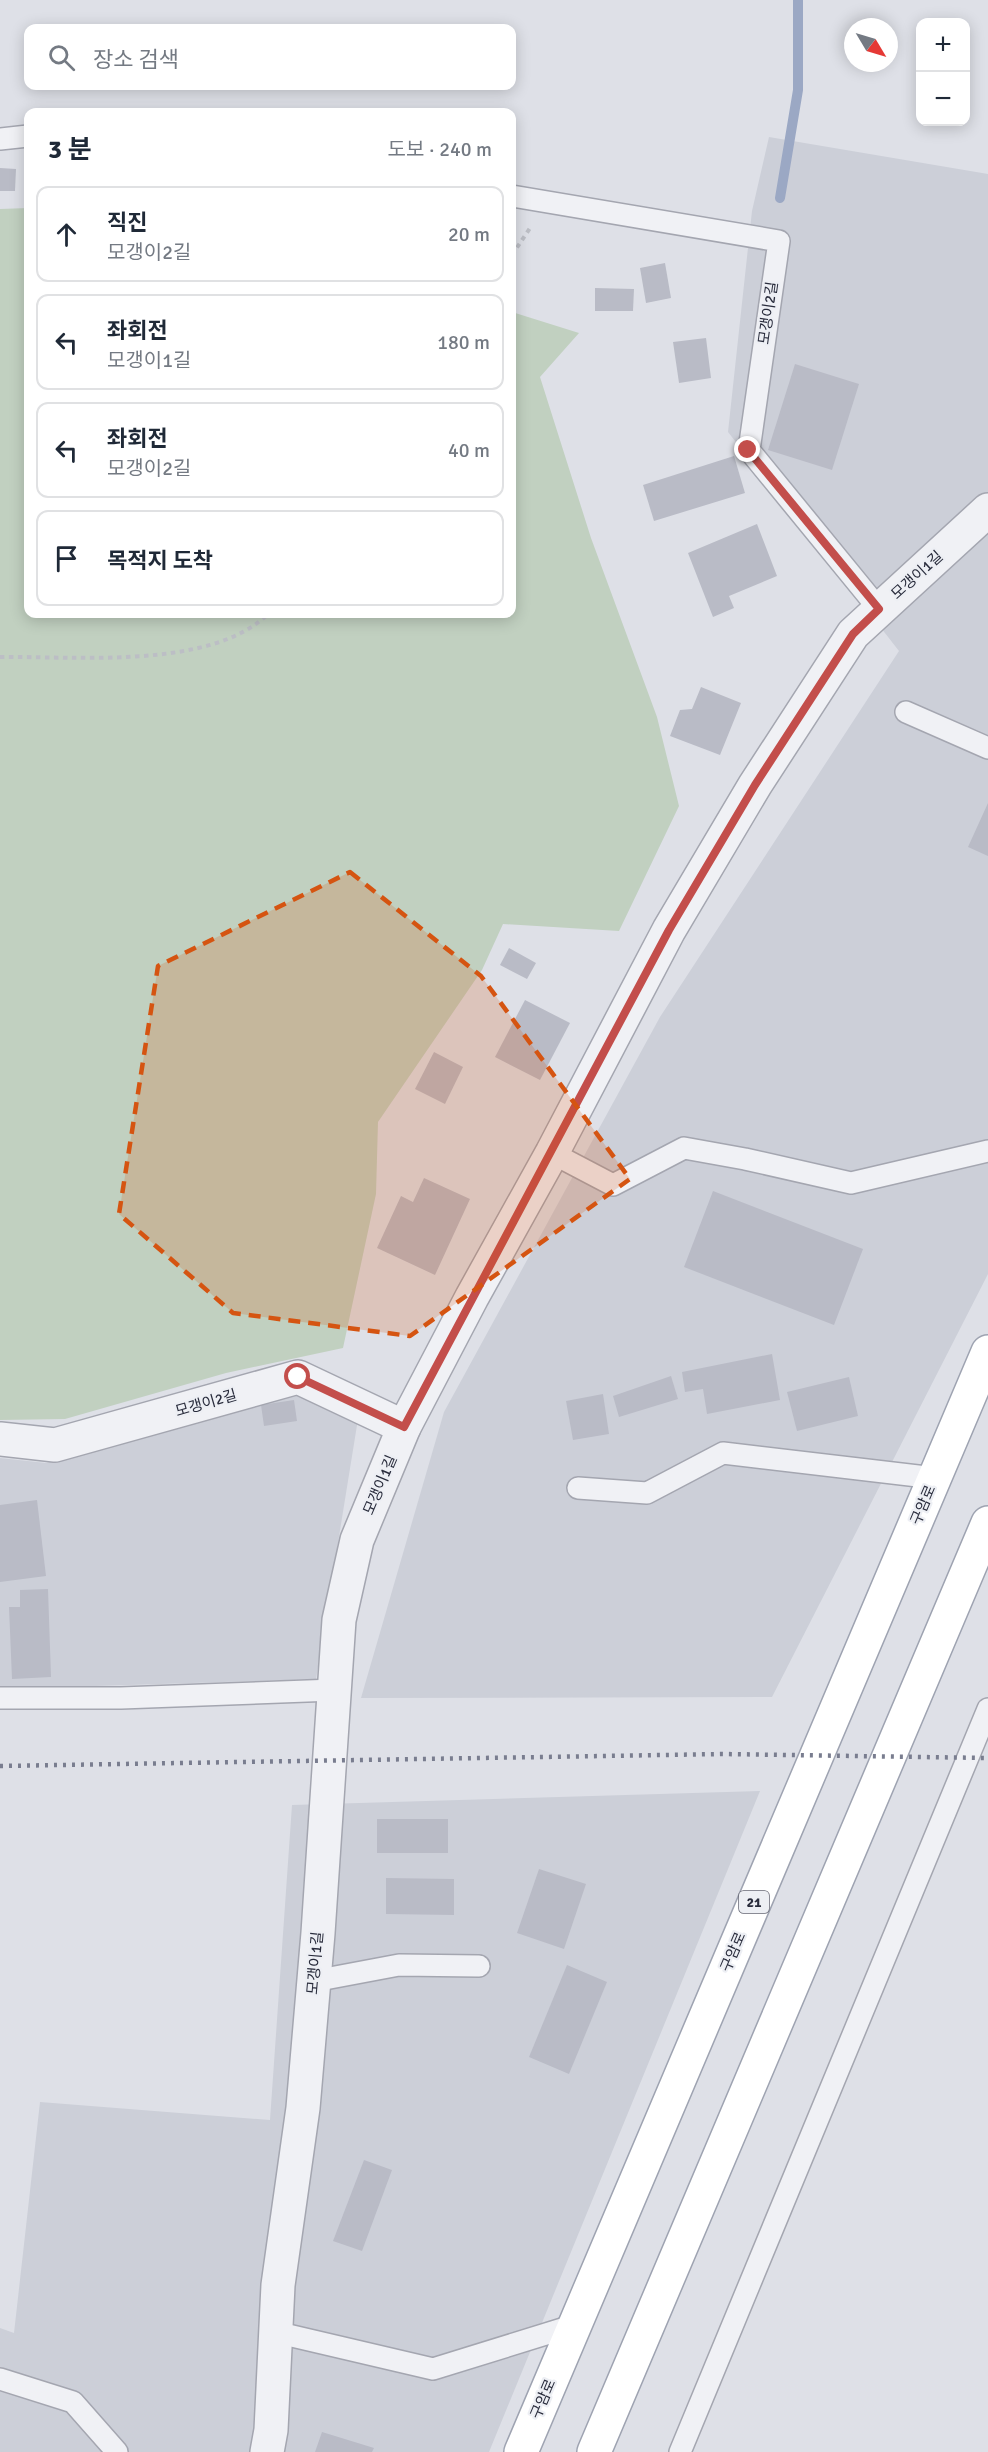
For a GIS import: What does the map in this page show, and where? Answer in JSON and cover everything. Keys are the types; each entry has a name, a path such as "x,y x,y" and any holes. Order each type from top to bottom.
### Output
{"main road":[{"name":"구암로","path":"521,2452 988,1352"},
{"path":"594,2452 988,1523"}],"street":[{"name":"모갱이1길","path":"267,2452 272,2430 278,2285 303,2108 314,1981 339,1620 357,1540 404,1427 669,930 755,785 853,634 988,510"},
{"name":"모갱이2길","path":"0,1439 55,1445 298,1377 404,1427"}],"lane":[{"path":"0,139 24,136"},
{"name":"모갱이2길","path":"516,197 779,241 748,450 879,609"},
{"path":"906,712 988,747"},
{"path":"552,1153 613,1185 684,1149 745,1159 851,1183 988,1151"},
{"path":"578,1488 647,1493 723,1453 935,1478"},
{"path":"0,1698 121,1698 334,1690"},
{"path":"680,2452 988,1708"},
{"path":"314,1981 399,1965 479,1966"},
{"path":"275,2332 433,2369 575,2325"},
{"path":"0,2379 74,2402 117,2452"}],"path":[{"path":"0,657 153,655 211,646 258,623 264,618"}],"highlighted area":[{"path":"350,872 481,976 630,1179 410,1336 233,1313 119,1214 158,966"}],"shaded area":[{"path":"769,137 988,174 988,1274 772,1697 361,1698 444,1412 660,1017 899,651 728,432 752,211"},
{"path":"303,1393 358,1419 316,1679 0,1689 0,1458 46,1463"},
{"path":"760,1791 489,2452 0,2452 0,2328 14,2333 40,2102 270,2120 292,1805"}],"green space":[{"path":"24,208 24,618 516,618 516,313 579,333 540,377 591,538 657,717 679,806 619,931 503,924 482,970 378,1122 376,1194 343,1348 226,1373 65,1419 0,1420 0,209"}],"building":[{"path":"0,168 16,169 15,191 0,191"},
{"path":"665,263 671,298 646,303 640,268"},
{"path":"595,288 634,289 633,311 595,311"},
{"path":"706,338 711,378 679,383 673,342"},
{"path":"795,364 859,384 832,470 768,450"},
{"path":"734,456 745,493 654,521 643,485"},
{"path":"757,524 777,576 729,596 734,608 713,617 688,553"},
{"path":"701,687 741,703 720,755 670,736 680,710 692,709"},
{"path":"988,803 988,856 968,847"},
{"path":"509,948 536,963 527,979 500,965"},
{"path":"525,1000 570,1023 540,1080 495,1057"},
{"path":"434,1052 463,1067 445,1104 415,1089"},
{"path":"424,1178 470,1199 435,1275 377,1248 401,1196 413,1202"},
{"path":"713,1191 863,1249 834,1325 684,1267"},
{"path":"772,1354 780,1400 707,1414 703,1389 685,1392 682,1372"},
{"path":"671,1376 678,1399 619,1417 613,1396"},
{"path":"849,1377 858,1416 797,1431 787,1392"},
{"path":"603,1394 609,1434 573,1440 566,1401"},
{"path":"294,1400 297,1421 264,1426 261,1405"},
{"path":"37,1500 46,1576 0,1582 0,1505"},
{"path":"48,1589 51,1677 12,1679 9,1607 20,1607 20,1590"},
{"path":"377,1819 448,1819 448,1853 377,1853"},
{"path":"539,1869 586,1884 564,1949 517,1933"},
{"path":"386,1878 454,1879 454,1915 386,1914"},
{"path":"567,1965 607,1982 569,2074 529,2057"},
{"path":"364,2160 392,2170 362,2251 333,2241"},
{"path":"322,2432 374,2448 372,2452 315,2452"}],"waterway":[{"path":"780,198 798,90 798,0"}],"railway":[{"path":"0,1766 722,1754 988,1758"}],"route":[{"path":"298,1377 404,1427 669,930 755,785 853,634 879,609 748,450"}]}
